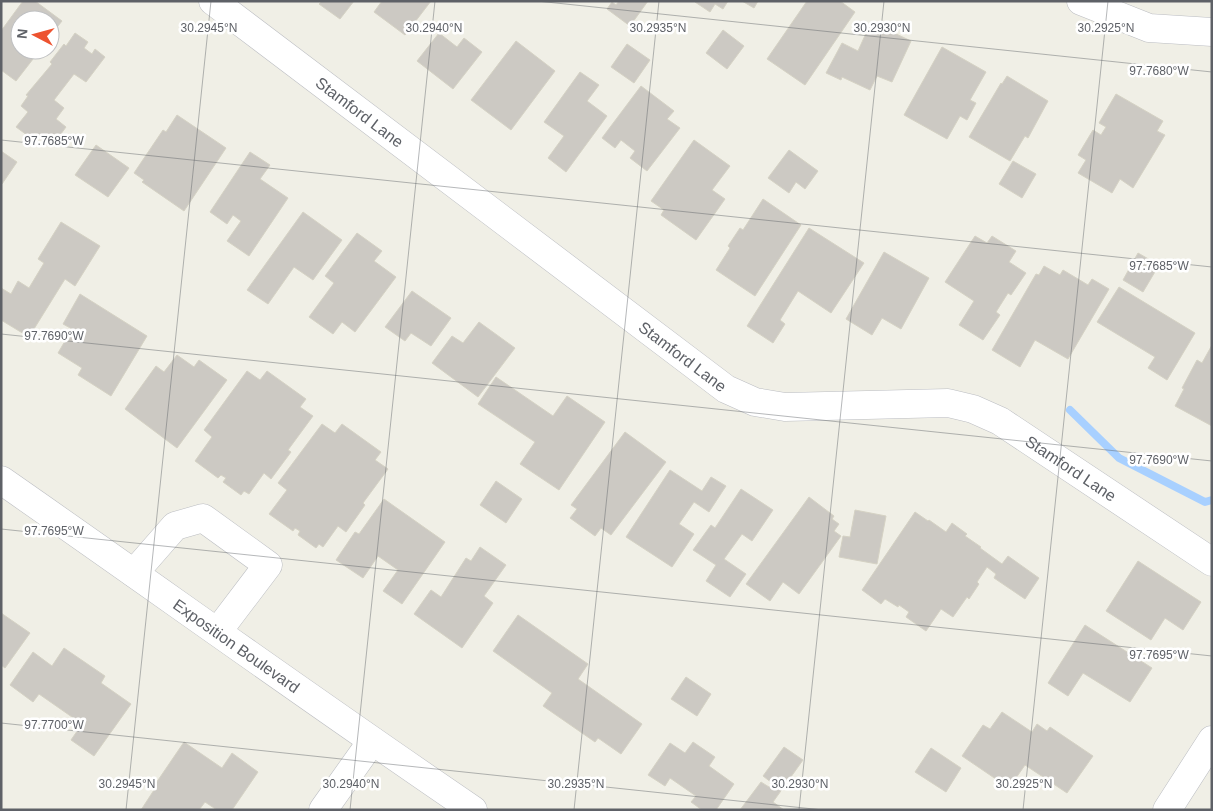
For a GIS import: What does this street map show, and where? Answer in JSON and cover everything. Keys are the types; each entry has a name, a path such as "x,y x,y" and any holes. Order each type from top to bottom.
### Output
{"street":[{"name":"Stamford Lane","path":"212,1 726,389 755,402 785,407 948,403 973,409 1000,421 1212,562"},
{"path":"1081,1 1149,28 1212,32"},
{"name":"Exposition Boulevard","path":"1,480 473,810"},
{"path":"134,573 175,526 203,518 268,565 218,631"},
{"path":"1167,810 1212,740"},
{"path":"323,810 372,741"}],"building":[{"path":"23,1 35,1 47,10 16,10"},
{"path":"320,1 354,1 340,19 319,4"},
{"path":"382,1 431,1 405,35 374,12"},
{"path":"619,1 648,1 630,26 607,9 612,2 616,5"},
{"path":"696,1 728,1 723,9 715,4 710,12"},
{"path":"742,1 758,1 754,8"},
{"path":"807,1 840,1 855,12 805,85 767,59"},
{"path":"10,19 10,60 32,60 16,81 1,70 1,31"},
{"path":"871,22 911,41 892,82 877,76 870,90 842,77 841,80 826,73 842,43 858,51"},
{"path":"723,30 744,46 727,69 706,53"},
{"path":"75,33 88,42 84,48 92,54 95,49 105,57 86,82 74,74 54,100 64,108 56,119 66,127 52,146 35,133 31,138 16,127 28,112 21,106 28,96 26,95 52,64 50,62 52,60 60,60 60,49 64,44 66,46"},
{"path":"439,33 457,47 464,38 482,52 453,89 417,61"},
{"path":"516,41 555,71 511,130 471,100"},
{"path":"627,44 650,60 634,83 611,67"},
{"path":"942,47 986,72 970,100 976,103 967,120 960,116 947,139 904,115"},
{"path":"580,72 599,85 587,101 607,116 566,172 548,158 564,136 544,122"},
{"path":"1007,76 1048,101 1028,138 1025,136 1010,161 969,137"},
{"path":"641,86 674,111 667,119 680,128 647,171 630,158 635,151 621,140 615,148 602,138"},
{"path":"1116,94 1163,121 1157,131 1165,135 1133,188 1120,179 1112,193 1078,173 1086,160 1078,155 1093,130 1101,135 1106,127 1099,123"},
{"path":"177,115 226,148 184,211 142,182 144,180 134,173 163,130 166,132"},
{"path":"694,140 730,166 712,190 725,199 696,240 661,215 664,210 651,201"},
{"path":"96,145 129,168 108,197 75,175"},
{"path":"789,150 818,171 805,189 796,182 789,193 768,178"},
{"path":"1,151 17,162 2,184 1,183"},
{"path":"250,152 270,165 260,179 288,198 249,256 227,241 241,221 233,215 227,224 210,212"},
{"path":"1013,161 1036,174 1022,198 999,184"},
{"path":"763,199 801,225 755,296 716,270 730,248 728,246 740,228 743,230"},
{"path":"303,212 342,240 313,280 294,267 268,304 247,290"},
{"path":"61,222 100,246 75,286 65,279 29,337 1,320 1,288 11,294 18,281 29,288 44,263 38,259"},
{"path":"809,228 864,263 831,313 798,291 780,320 785,324 773,343 747,326"},
{"path":"357,233 382,251 374,261 396,277 355,332 342,322 333,334 309,317 334,283 325,276"},
{"path":"975,236 987,243 992,236 1016,251 1009,262 1026,273 1011,295 1008,293 996,312 1000,315 983,340 959,325 974,301 945,282"},
{"path":"884,252 929,278 901,329 882,318 872,335 846,319"},
{"path":"1138,253 1159,265 1143,292 1123,280"},
{"path":"1044,266 1060,275 1063,270 1088,285 1092,279 1109,289 1068,359 1035,340 1020,367 992,350 1036,274 1039,275"},
{"path":"1119,287 1195,333 1167,380 1148,368 1155,357 1097,322"},
{"path":"412,291 451,318 431,346 411,333 405,341 385,327"},
{"path":"80,294 147,336 111,396 78,375 82,368 58,353 72,329 63,324"},
{"path":"479,322 515,348 478,397 432,363 452,336 463,343"},
{"path":"1212,345 1212,426 1175,406 1197,360 1202,363"},
{"path":"177,355 194,367 199,360 227,380 177,448 125,409 156,366 164,372"},
{"path":"247,371 260,380 267,371 306,399 300,407 313,416 288,450 291,452 271,479 264,473 249,494 244,491 241,495 223,482 226,478 221,475 218,478 195,461 212,437 204,430"},
{"path":"496,377 553,416 567,396 605,422 559,490 520,464 535,442 478,404"},
{"path":"322,424 335,433 342,424 381,452 375,460 388,469 363,503 365,505 346,532 338,526 323,547 319,544 316,548 298,535 300,531 295,528 293,531 269,514 287,490 278,483"},
{"path":"625,432 666,462 611,535 601,528 595,536 570,518 577,509 571,505"},
{"path":"670,470 702,491 711,477 726,486 709,512 694,502 679,524 694,534 672,567 626,537"},
{"path":"496,481 522,499 506,523 480,505"},
{"path":"741,489 773,510 752,541 742,534 724,559 746,574 730,597 706,581 716,565 693,550 711,525 715,528"},
{"path":"809,497 834,516 832,519 839,524 834,531 841,536 799,594 783,582 770,601 746,584"},
{"path":"384,499 445,542 402,604 383,591 398,570 378,556 363,578 336,560 355,532 359,534"},
{"path":"855,510 886,516 877,564 839,557 843,536 850,537"},
{"path":"915,512 946,532 952,523 967,534 965,536 1002,564 1008,556 1039,578 1025,599 994,578 996,574 987,567 969,599 967,597 953,617 941,609 926,631 906,617 909,612 899,605 898,607 885,599 881,604 862,590"},
{"path":"480,547 506,565 484,596 493,603 462,648 414,614 431,590 441,597 466,558 471,561"},
{"path":"1138,561 1201,602 1183,630 1165,618 1151,640 1106,611"},
{"path":"1,613 30,633 5,668 1,665"},
{"path":"518,615 588,664 578,679 642,724 621,754 598,738 595,742 543,706 552,693 493,651"},
{"path":"1085,625 1152,668 1130,702 1083,673 1068,696 1048,683"},
{"path":"64,648 105,676 101,683 131,704 94,756 71,740 82,724 39,694 33,702 10,685 33,652 52,666"},
{"path":"686,677 711,694 697,716 671,699"},
{"path":"1002,712 1032,732 1037,724 1047,731 1050,727 1093,756 1067,793 1025,765 1009,788 962,756 983,725 990,729"},
{"path":"184,742 222,768 232,753 258,772 232,810 217,810 205,802 199,810 141,810 154,790 152,789"},
{"path":"693,742 715,757 709,766 734,784 716,810 702,810 691,802 696,796 670,778 665,786 648,775 670,743 685,753"},
{"path":"784,747 803,760 773,802 784,810 740,810 761,782 769,787 772,783 763,776"},
{"path":"931,748 961,768 946,792 915,772"}],"waterway":[{"path":"1070,410 1119,458 1205,502 1212,500"}]}
